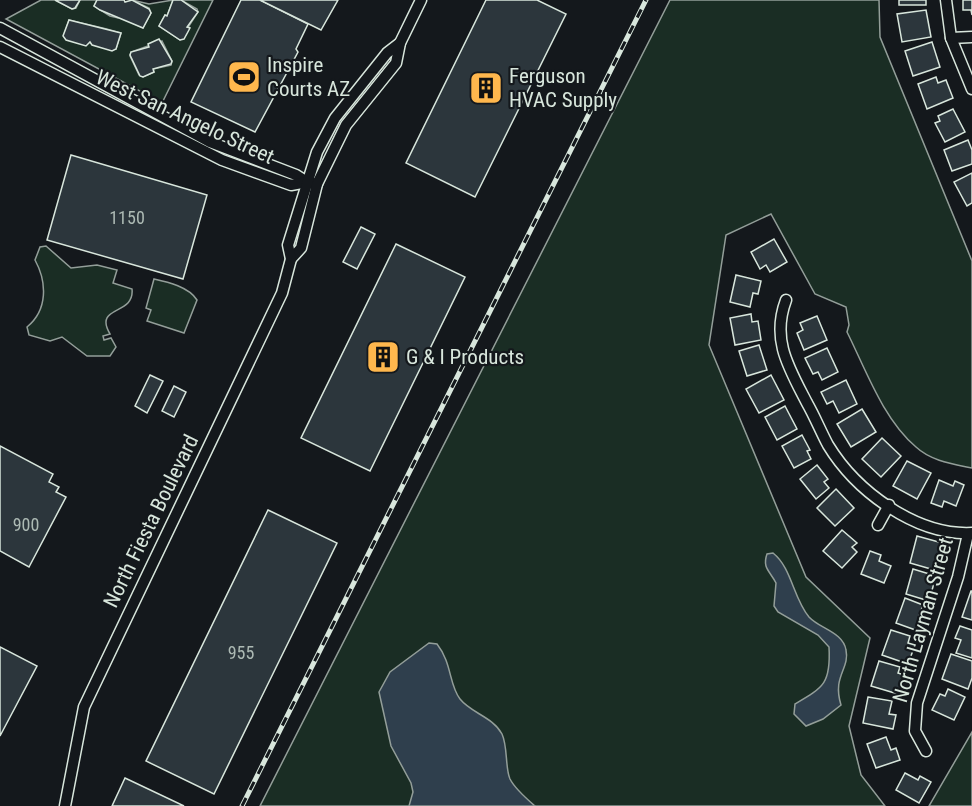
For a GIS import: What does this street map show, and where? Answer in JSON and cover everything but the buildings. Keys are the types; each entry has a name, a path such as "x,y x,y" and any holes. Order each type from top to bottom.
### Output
{"street":[{"name":"North Fiesta Boulevard","path":"65,806 84,707 282,293 291,259 288,245 312,183 317,152 334,118 387,53 400,43 421,0"},
{"path":"946,0 951,38 972,89"},
{"name":"West San Angelo Street","path":"0,28 210,141 312,183"},
{"path":"951,38 972,37"},
{"name":"West San Angelo Street","path":"0,47 222,160 291,185 312,183"},
{"path":"786,300 778,329 795,380 829,445 844,466 868,492 889,505 933,528 970,533"},
{"path":"878,525 889,505"},
{"name":"North Layman Street","path":"926,751 915,731 917,703 970,533"}],"green space":[{"path":"41,0 55,0 72,9 76,8 80,0 97,0 94,6 110,16 118,18 119,16 143,28 151,13 149,8 132,0 149,4 173,0 167,16 165,15 159,26 180,40 198,12 197,9 181,0 213,0 162,103 6,19","holes":["69,20 121,33 116,49 64,36","162,41 172,61 171,65 153,69 154,72 143,77 139,75 130,56 131,52"]},
{"path":"670,0 879,0 880,37 972,261 972,468 928,456 904,436 876,393 847,332 849,325 846,307 815,294 771,214 726,235 709,345 806,577 870,638 849,726 861,775 885,806 260,806"},
{"path":"46,246 71,268 97,265 117,270 113,283 132,289 127,303 110,314 107,319 106,325 110,334 103,336 104,340 111,338 116,347 110,356 87,356 62,337 50,341 29,335 27,327 39,312 43,295 42,277 35,260 40,247"},
{"path":"154,279 184,288 197,300 184,333 147,321 151,310 146,308"},
{"path":"972,732 972,806 929,806"}],"water":[{"path":"773,553 789,575 799,601 809,617 836,635 846,650 846,663 839,687 841,705 823,719 806,726 794,714 795,704 824,683 829,669 829,647 818,635 778,612 774,606 776,583 765,563 767,554"},
{"path":"429,643 437,644 442,651 460,699 493,723 502,734 510,779 535,806 409,806 413,792 411,783 391,746 379,692 390,672"}],"railway":[{"path":"242,806 646,0"}],"place":[{"name":"Inspire Courts AZ","path":"244,77"},
{"name":"Ferguson HVAC Supply","path":"486,88"},
{"name":"G & I Products","path":"383,357"}]}
